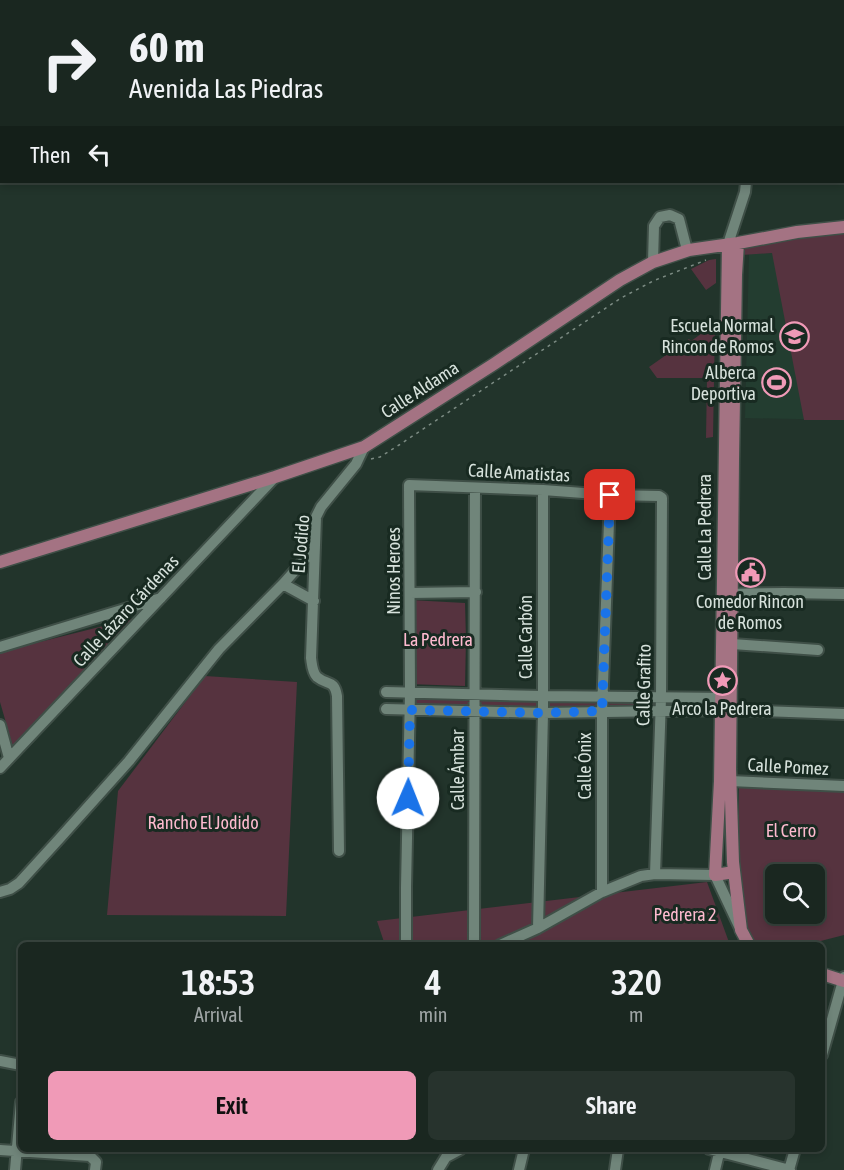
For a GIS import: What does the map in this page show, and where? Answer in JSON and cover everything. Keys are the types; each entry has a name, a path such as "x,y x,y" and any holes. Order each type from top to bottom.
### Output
{"main road":[{"name":"Calle Aldama","path":"0,562 364,447 606,289 653,262 687,250 797,232 844,227"},
{"name":"Calle La Pedrera","path":"733,244 726,704 734,872 741,930"},
{"name":"Calle La Pedrera","path":"715,875 732,644 728,594"},
{"path":"715,875 734,872"},
{"path":"741,930 747,942"},
{"path":"825,975 844,980"}],"street":[{"name":"Calle La Pedrera","path":"733,244 746,183"},
{"path":"653,262 654,225 660,217 670,214 679,219 687,250"},
{"name":"El Jodido","path":"339,851 337,696 331,683 317,677 313,671 311,658 316,517 321,507 356,464 364,447"},
{"name":"Calle Lázaro Cárdenas","path":"0,768 275,477"},
{"name":"Calle Amatistas","path":"409,485 543,490 662,498"},
{"name":"Ninos Heroes","path":"406,942 410,710 409,485"},
{"name":"Calle Ámbar","path":"474,942 475,488"},
{"name":"Calle Carbón","path":"538,928 543,713 543,490"},
{"name":"Calle Ónix","path":"602,892 602,711 610,495"},
{"name":"Calle Grafito","path":"655,874 660,711 662,498"},
{"path":"0,892 19,883 129,761 219,649 315,548"},
{"path":"283,584 314,601"},
{"path":"410,593 476,592"},
{"path":"728,594 844,594"},
{"path":"0,647 161,598"},
{"path":"732,644 818,650"},
{"path":"386,692 660,698 844,714"},
{"path":"386,709 543,713 660,711 726,704"},
{"path":"0,725 9,758"},
{"name":"Calle Pomez","path":"730,781 844,786"},
{"path":"507,942 538,928 602,892 641,876 655,874 715,875 741,930"},
{"path":"825,1045 844,980"},
{"path":"0,1061 18,1064"},
{"path":"15,1170 18,1131"},
{"path":"0,1150 16,1150"},
{"path":"41,1152 90,1156 96,1166"},
{"path":"438,1170 446,1157 455,1152"},
{"path":"519,1170 523,1152"},
{"path":"615,1170 618,1152"},
{"path":"715,1170 716,1152"},
{"path":"723,1152 790,1170 794,1152"}],"path":[{"path":"356,464 380,457 621,298 653,281 709,258"}],"shaded area":[{"name":"Escuela Normal Rincon de Romos","path":"772,253 844,420 745,418 749,254"}],"green space":[{"path":"844,229 844,420 804,420 772,253 741,255 739,246"},
{"path":"716,259 716,283 706,290 691,269"},
{"path":"715,324 713,437 706,438 707,378 657,378 649,367"},
{"name":"Alberca Deportiva","path":"790,375 790,388 765,391 765,377"},
{"name":"La Pedrera","path":"410,600 465,603 465,686 408,684"},
{"path":"139,617 13,747 0,702 0,652"},
{"name":"Rancho El Jodido","path":"205,676 297,682 286,916 107,915 118,791"},
{"path":"408,696 715,703 715,709 408,707"},
{"name":"El Cerro","path":"739,785 844,789 844,935 817,942 752,942 745,929 739,873"},
{"name":"Pedrera 2","path":"707,882 729,942 384,942 377,921"}],"place":[{"name":"Escuela Normal Rincon de Romos","path":"795,336"},
{"name":"Alberca Deportiva","path":"777,383"},
{"name":"Comedor Rincon de Romos","path":"750,573"},
{"name":"Arco la Pedrera","path":"722,680"}],"route":[{"path":"408,798 410,710 543,713 602,711 610,495"}]}
